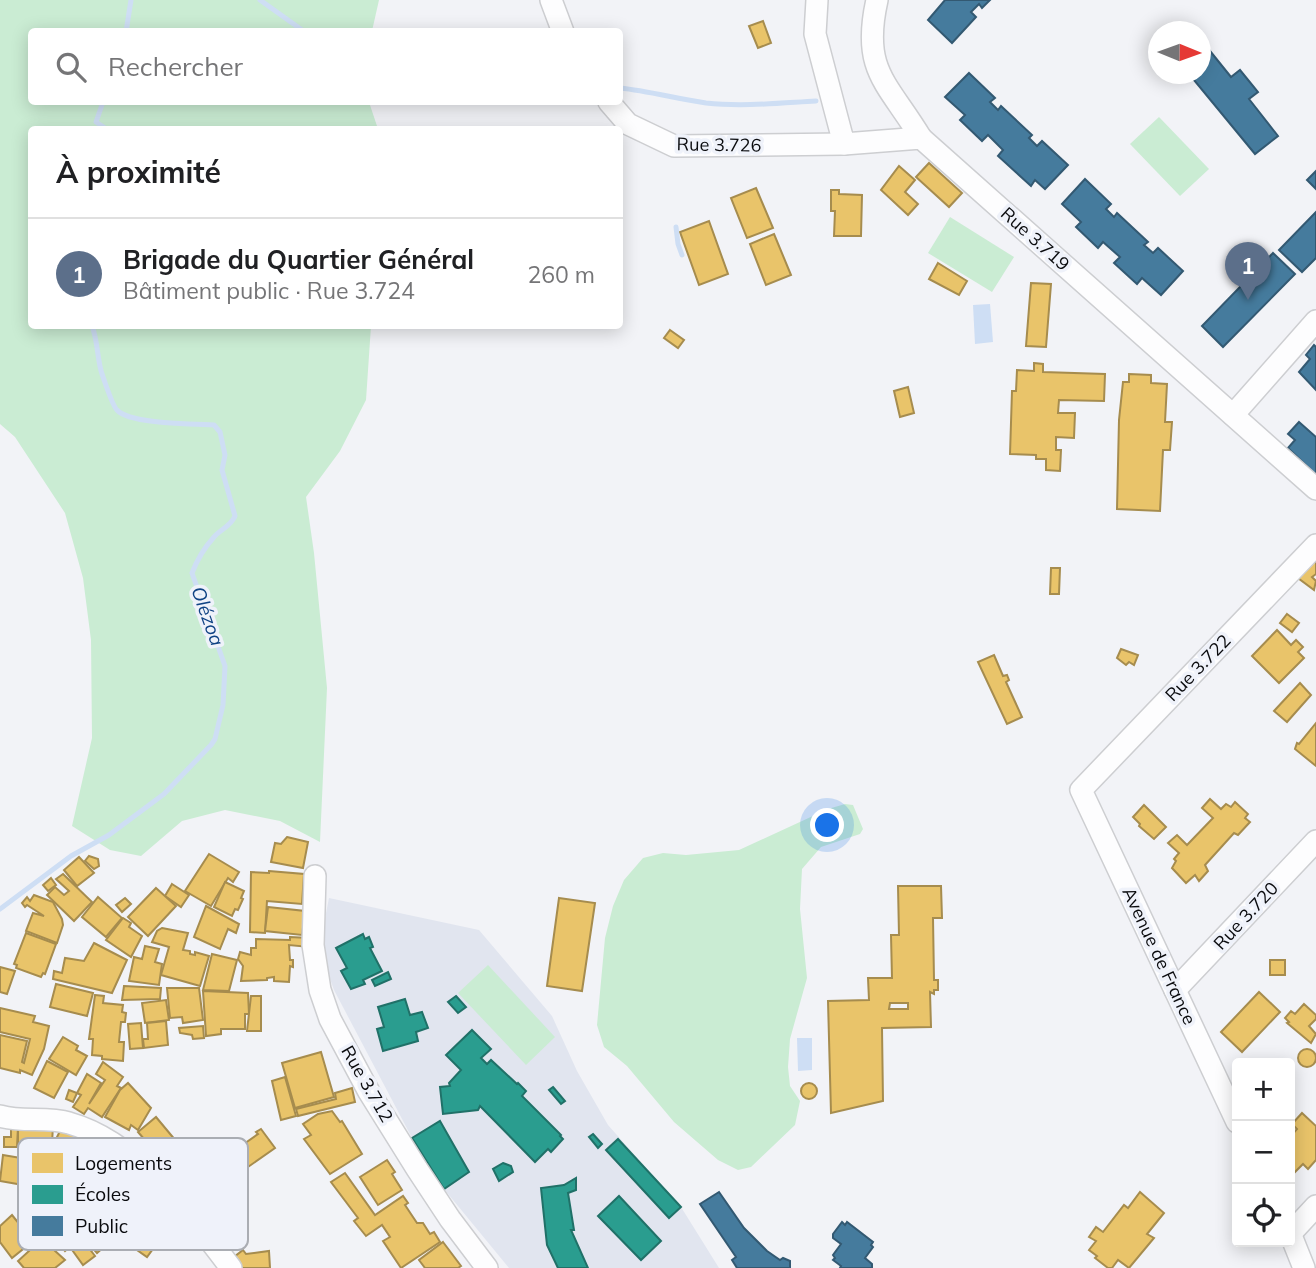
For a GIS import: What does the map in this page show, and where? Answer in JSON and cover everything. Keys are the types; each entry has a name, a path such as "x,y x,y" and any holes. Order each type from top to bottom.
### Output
{"street":[{"path":"551,0 562,28"},
{"path":"817,0 815,34 844,144 921,138"},
{"name":"Rue 3.719","path":"877,0 871,44 879,77 921,138 1316,489"},
{"name":"Rue 3.726","path":"612,105 628,124 674,146 844,144"},
{"path":"1233,415 1316,321"},
{"name":"Rue 3.722","path":"1081,790 1316,545"},
{"name":"Avenue de France","path":"1081,790 1237,1121"},
{"name":"Rue 3.720","path":"1175,990 1316,841"},
{"name":"Rue 3.712","path":"315,876 313,945 320,990 331,1019 369,1092 417,1169 487,1268"},
{"path":"0,1116 69,1123 102,1138"},
{"path":"1295,1234 1316,1206"},
{"path":"1295,1240 1316,1253"},
{"path":"1295,1246 1304,1268"},
{"path":"217,1250 231,1268"}],"shaded area":[{"path":"329,898 479,930 552,1016 577,1071 608,1125 681,1207 719,1268 509,1268 430,1172 334,990 319,948"}],"green space":[{"path":"0,0 379,0 373,28 28,28 28,105 370,105 377,126 28,126 28,329 371,329 366,400 340,451 306,497 327,688 320,842 280,821 225,810 182,821 141,856 110,850 72,826 92,738 91,640 83,578 65,513 15,437 0,424"},
{"path":"1159,117 1209,169 1180,196 1130,144"},
{"path":"950,217 1014,257 992,292 928,253"},
{"path":"845,804 853,805 863,829 860,834 821,847 802,869 800,909 807,978 790,1039 788,1067 790,1086 800,1101 795,1125 751,1167 738,1170 718,1160 674,1122 627,1066 604,1047 597,1025 605,938 613,906 624,880 643,858 663,853 686,855 739,850 828,809"},
{"path":"488,965 555,1037 526,1065 458,993"}],"water":[{"path":"990,304 993,342 975,344 973,305"},
{"path":"797,1038 812,1038 812,1070 798,1071"}],"building: Logements":[{"path":"763,21 771,43 758,48 749,26"},
{"path":"929,163 962,193 949,207 916,177"},
{"path":"899,166 915,180 905,192 918,204 908,215 881,190"},
{"path":"756,188 773,228 747,238 731,198"},
{"path":"831,190 839,190 839,194 862,195 861,236 834,236 835,211 831,211"},
{"path":"709,221 728,274 699,285 680,232"},
{"path":"774,234 791,275 766,285 750,244"},
{"path":"938,263 967,281 959,295 929,279"},
{"path":"1031,283 1051,284 1046,347 1026,346"},
{"path":"670,330 684,340 678,348 664,338"},
{"path":"1034,363 1043,364 1043,372 1105,374 1104,401 1059,400 1058,413 1075,413 1074,438 1056,437 1056,450 1061,450 1060,471 1046,470 1046,459 1036,459 1036,455 1010,454 1012,391 1016,391 1017,370 1034,371"},
{"path":"1129,374 1151,375 1151,383 1167,384 1165,422 1172,422 1170,450 1163,450 1160,511 1117,509 1119,420 1123,382 1129,382"},
{"path":"908,387 914,413 900,417 894,391"},
{"path":"1314,560 1316,574 1312,577 1316,581 1314,590 1298,578"},
{"path":"1051,568 1060,568 1059,594 1050,594"},
{"path":"1287,614 1299,623 1292,632 1280,623"},
{"path":"1277,630 1291,645 1296,640 1303,647 1298,652 1304,658 1279,683 1252,656"},
{"path":"1121,649 1138,655 1134,665 1129,662 1126,665 1117,658"},
{"path":"994,655 1003,676 1007,675 1009,680 1006,682 1022,717 1007,724 978,662"},
{"path":"1300,683 1311,695 1287,722 1274,711"},
{"path":"1316,723 1316,766 1295,749 1297,743 1299,744"},
{"path":"1210,799 1221,809 1226,804 1231,807 1235,802 1248,814 1245,818 1250,822 1238,835 1234,833 1205,865 1208,871 1199,881 1195,875 1186,883 1172,868 1179,853 1168,843 1177,835 1187,845 1213,818 1202,808"},
{"path":"1144,805 1166,827 1154,839 1133,817"},
{"path":"287,837 308,842 303,868 271,862 275,843 281,844"},
{"path":"209,854 239,872 233,882 228,878 211,906 185,891"},
{"path":"89,856 98,859 99,866 94,869 85,861"},
{"path":"79,857 94,873 77,886 64,870"},
{"path":"251,872 304,874 302,904 267,901 265,933 250,932"},
{"path":"63,874 92,902 74,921 47,895 55,887 64,895 69,891 56,879"},
{"path":"51,878 56,885 48,891 43,885"},
{"path":"225,882 244,891 238,910 235,909 232,916 214,907"},
{"path":"172,884 189,895 181,907 165,896"},
{"path":"898,886 941,886 942,918 933,918 934,980 938,980 938,990 934,990 934,994 930,992 931,1027 882,1028 883,1101 831,1113 828,1001 869,1000 868,978 892,978 891,935 899,935","holes":["890,1003 908,1003 908,1009 889,1009"]},
{"path":"156,888 176,906 148,936 128,917"},
{"path":"34,895 53,902 62,919 63,925 57,943 26,931 33,913 44,916 22,903 27,897 30,901"},
{"path":"98,897 122,918 106,937 82,917"},
{"path":"125,898 131,904 122,912 116,905"},
{"path":"559,898 595,903 582,991 547,986"},
{"path":"206,906 239,924 236,933 228,929 220,949 194,937"},
{"path":"268,907 305,911 302,935 265,931"},
{"path":"123,918 131,923 129,927 142,936 131,957 106,940"},
{"path":"162,928 188,933 183,950 190,951 190,954 195,955 195,952 209,956 200,986 161,975 169,947 152,942 157,931"},
{"path":"26,933 56,944 45,974 41,977 16,968 17,965 14,964"},
{"path":"290,937 309,938 309,947 289,945 293,967 290,966 289,982 274,981 274,977 267,980 241,981 243,966 238,959 240,952 251,955 251,948 256,948 256,939 290,940"},
{"path":"94,943 127,960 112,993 53,979 54,971 62,973 65,958 84,961"},
{"path":"145,946 159,949 155,962 162,964 159,985 129,981 134,957 142,959"},
{"path":"212,954 237,960 229,991 203,990"},
{"path":"1270,960 1285,960 1285,975 1270,975"},
{"path":"0,967 15,971 7,994 0,992"},
{"path":"56,984 93,993 87,1016 50,1007"},
{"path":"124,986 161,988 160,999 122,1000"},
{"path":"167,988 199,988 203,1020 183,1023 182,1017 170,1018"},
{"path":"203,991 248,993 249,1014 245,1014 245,1029 221,1029 221,1034 206,1036"},
{"path":"1259,992 1280,1012 1242,1052 1221,1032"},
{"path":"95,995 104,996 103,1003 123,1005 122,1012 126,1013 125,1022 121,1022 119,1042 124,1042 123,1061 92,1055 93,1039 89,1039"},
{"path":"251,996 261,996 261,1031 247,1031"},
{"path":"166,1000 169,1020 145,1023 142,1003"},
{"path":"1304,1004 1316,1015 1316,1019 1309,1026 1316,1034 1311,1043 1287,1023 1289,1022 1285,1018 1291,1011 1295,1014"},
{"path":"0,1008 35,1016 33,1022 49,1026 44,1049 32,1075 20,1070 20,1073 0,1068 0,1035 27,1041 22,1062 24,1063 30,1039 0,1032"},
{"path":"166,1021 168,1045 144,1048 143,1039 148,1039 147,1023"},
{"path":"141,1023 143,1048 130,1049 128,1024"},
{"path":"203,1026 204,1038 193,1039 192,1035 180,1033 179,1028"},
{"path":"63,1037 78,1046 76,1050 87,1056 76,1075 49,1059"},
{"path":"1307,1049 1313,1052 1316,1058 1313,1064 1307,1067 1301,1064 1298,1058 1301,1052"},
{"path":"321,1052 334,1097 295,1108 282,1063"},
{"path":"47,1061 68,1072 54,1098 34,1088"},
{"path":"103,1062 123,1077 117,1086 121,1088 102,1117 88,1108 84,1114 73,1107 81,1095 77,1093 87,1074 101,1083 89,1104 105,1080 96,1074"},
{"path":"285,1077 296,1116 281,1120 272,1081"},
{"path":"128,1083 151,1108 138,1130 131,1125 129,1130 105,1117 120,1090"},
{"path":"806,1083 812,1083 817,1091 815,1097 806,1099 801,1094 801,1088"},
{"path":"352,1088 355,1102 298,1116 296,1109 336,1099 335,1093"},
{"path":"69,1090 77,1093 73,1102 66,1099"},
{"path":"332,1111 340,1122 342,1121 362,1154 330,1174 304,1139 311,1135 303,1124 318,1114"},
{"path":"1302,1113 1316,1126 1316,1160 1308,1169 1303,1164 1295,1172 1297,1129 1295,1121"},
{"path":"156,1117 174,1138 143,1138 138,1132"},
{"path":"53,1125 52,1138 18,1138 18,1127 17,1147 4,1147 4,1137 11,1137 11,1127"},
{"path":"62,1127 83,1138 56,1138"},
{"path":"261,1129 275,1148 248,1167 248,1141 258,1134 256,1132"},
{"path":"3,1155 18,1158 18,1184 0,1181"},
{"path":"387,1160 402,1190 378,1205 360,1177"},
{"path":"345,1173 375,1215 403,1196 408,1203 405,1205 417,1223 423,1223 430,1234 434,1232 440,1242 401,1268 383,1241 390,1237 382,1225 366,1236 354,1221 358,1218 331,1182"},
{"path":"1140,1192 1164,1213 1147,1234 1154,1238 1129,1268 1118,1260 1112,1268 1108,1268 1089,1250 1096,1241 1089,1237 1096,1227 1103,1232 1124,1205 1128,1208"},
{"path":"12,1215 18,1222 18,1250 22,1250 12,1258 0,1242 0,1226"},
{"path":"443,1242 461,1266 425,1268 419,1260"},
{"path":"30,1250 54,1250 65,1260 55,1268 24,1268 18,1261"},
{"path":"72,1250 90,1250 95,1256 83,1265"},
{"path":"137,1250 152,1250 147,1257"},
{"path":"243,1250 246,1254 269,1251 270,1268 242,1268 234,1257"}],"building: Écoles":[{"path":"363,934 365,939 369,937 373,947 370,948 382,971 363,980 365,984 351,989 341,971 347,968 336,948"},
{"path":"388,972 391,979 375,986 372,980"},
{"path":"456,996 466,1007 458,1013 448,1002"},
{"path":"405,999 410,1015 422,1012 428,1028 416,1032 418,1041 383,1051 377,1029 384,1027 378,1007"},
{"path":"472,1030 491,1049 481,1058 487,1064 491,1060 518,1083 526,1091 522,1096 563,1139 551,1152 548,1149 535,1162 480,1106 478,1110 443,1114 440,1087 450,1086 449,1083 461,1070 446,1055"},
{"path":"553,1087 565,1101 561,1104 549,1090"},
{"path":"440,1121 469,1172 444,1189 412,1138"},
{"path":"593,1134 602,1144 598,1148 589,1137"},
{"path":"618,1139 681,1207 669,1218 606,1150"},
{"path":"503,1163 511,1166 513,1172 499,1181 493,1169"},
{"path":"576,1178 576,1190 568,1193 574,1230 571,1230 588,1268 558,1268 547,1245 541,1188 564,1185"},
{"path":"619,1196 661,1241 641,1260 598,1216"}],"building: Public":[{"path":"945,0 990,0 982,8 979,4 971,12 976,17 952,43 928,20"},
{"path":"1211,52 1231,77 1240,70 1258,92 1249,99 1278,136 1255,154 1197,84 1211,84"},
{"path":"969,73 995,98 990,102 998,110 1001,106 1032,135 1029,138 1037,146 1042,141 1068,165 1045,189 1035,180 1031,186 998,156 1003,150 988,135 982,141 960,120 965,115 945,97"},
{"path":"1316,171 1316,189 1307,180"},
{"path":"1085,179 1111,204 1106,209 1114,217 1117,213 1148,242 1144,245 1153,253 1158,248 1183,271 1161,295 1142,278 1137,284 1114,263 1120,257 1103,242 1098,248 1076,227 1081,222 1062,204"},
{"path":"1316,212 1316,258 1302,272 1279,250"},
{"path":"1273,253 1295,274 1223,347 1202,326"},
{"path":"1314,345 1316,390 1299,372 1310,359 1306,355"},
{"path":"1299,422 1316,437 1316,475 1288,448 1295,440 1288,434"},
{"path":"719,1192 744,1228 767,1251 780,1260 783,1258 790,1261 790,1268 737,1268 732,1260 736,1257 700,1204"},
{"path":"842,1222 845,1225 847,1222 873,1242 873,1247 865,1258 872,1264 872,1268 840,1268 833,1260 833,1255 841,1244 833,1238 833,1234"}],"waterway":[{"name":"Olézoa","path":"127,28 131,0"},
{"path":"260,0 299,28"},
{"path":"623,88 720,104 816,101"},
{"name":"Olézoa","path":"102,105 96,122 102,126"},
{"path":"676,227 682,255"},
{"name":"Olézoa","path":"0,909 71,856 109,835 164,794 215,739 223,705 225,666 192,573 207,545 235,516 222,470 225,455 220,432 214,425 148,421 124,415 117,410 102,374 93,329"}],"place":[{"name":"Brigade du Quartier Général","path":"1248,300"}]}
